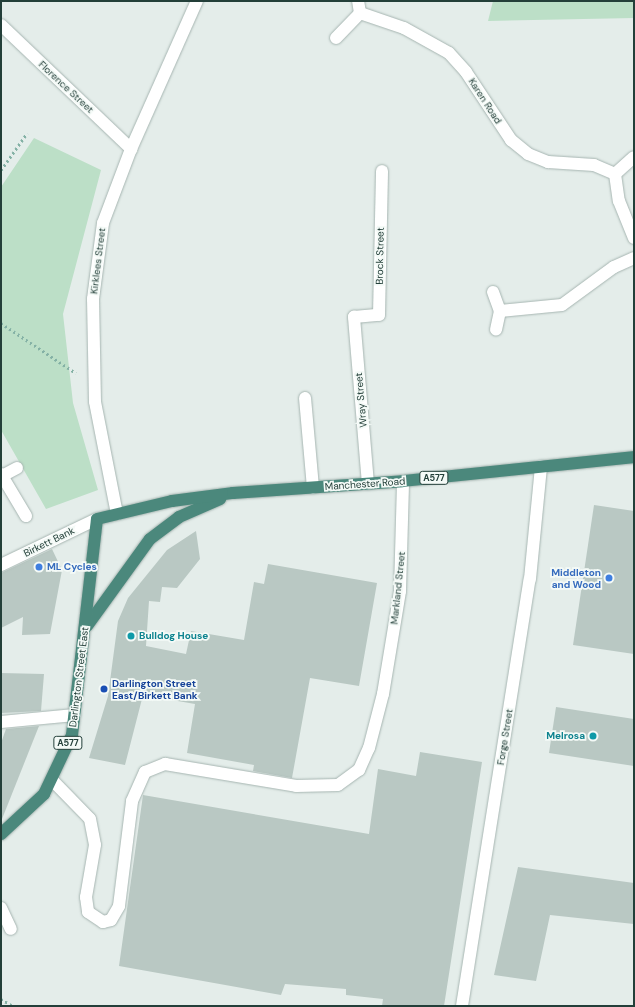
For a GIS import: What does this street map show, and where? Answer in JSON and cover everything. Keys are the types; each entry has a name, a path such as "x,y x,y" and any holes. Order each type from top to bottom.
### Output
{"highway":[{"name":"Manchester Road","path":"97,519 233,493 403,481 634,456"},
{"path":"85,629 150,539 179,517 233,493"},
{"name":"Darlington Street East","path":"1,834 32,808 52,780 72,735 97,519"}],"street":[{"name":"Kirklees Street","path":"117,514 101,440 94,382 93,299 103,223 131,148 197,1"},
{"name":"Karen Road","path":"336,38 359,7 404,28 449,53 466,72 511,140 528,154 548,162 594,166 615,174"},
{"name":"Florence Street","path":"1,25 131,148"},
{"path":"634,157 615,174 619,201 634,238"},
{"name":"Brock Street","path":"354,317 379,315 382,171"},
{"path":"500,311 562,305 614,267 634,258"},
{"path":"493,292 500,311 496,330"},
{"name":"Wray Street","path":"354,317 368,484"},
{"path":"305,398 313,488"},
{"name":"Forge Street","path":"462,1006 530,579 541,467"},
{"path":"17,468 2,475 26,516"},
{"name":"Markland Street","path":"52,780 90,819 95,845 86,897 88,912 103,922 111,920 118,910 132,801 145,772 165,764 296,786 338,785 359,770 369,748 383,694 400,591 403,481"},
{"name":"Birkett Bank","path":"1,565 97,519"},
{"path":"1,722 75,715"},
{"path":"1,908 11,929"}],"path":[{"path":"1,170 27,133"},
{"path":"1,323 56,362 94,382"},
{"path":"1,1000 13,1006"}],"green space":[{"path":"493,1 634,1 634,18 488,21"},
{"path":"34,138 101,170 63,314 73,403 98,490 46,509 1,430 1,187"}],"building":[{"name":"Middleton and Wood","path":"594,505 634,511 634,654 573,645"},
{"path":"196,531 200,559 177,588 162,587 160,602 149,601 146,646 186,654 191,631 244,640 254,582 264,584 268,564 377,583 359,686 310,678 292,778 253,771 254,765 187,753 195,704 143,695 125,765 89,758 108,696 118,621 128,598 167,550"},
{"path":"52,549 62,570 50,634 22,635 23,617 1,628 1,573"},
{"path":"1,673 44,674 41,711 1,713"},
{"name":"Melrosa","path":"556,707 634,719 634,766 549,753"},
{"path":"39,726 1,819 1,743 6,729"},
{"path":"420,752 482,762 444,1006 382,1006 383,999 346,995 346,989 285,984 281,995 119,966 143,795 369,834 378,769 416,776"},
{"path":"518,867 634,883 634,924 550,915 536,981 494,975"}],"place":[{"name":"ML Cycles","path":"39,567"},
{"name":"Middleton and Wood","path":"609,578"},
{"name":"Bulldog House","path":"131,636"},
{"name":"Darlington Street East/Birkett Bank","path":"104,689"},
{"name":"Melrosa","path":"593,736"}]}
